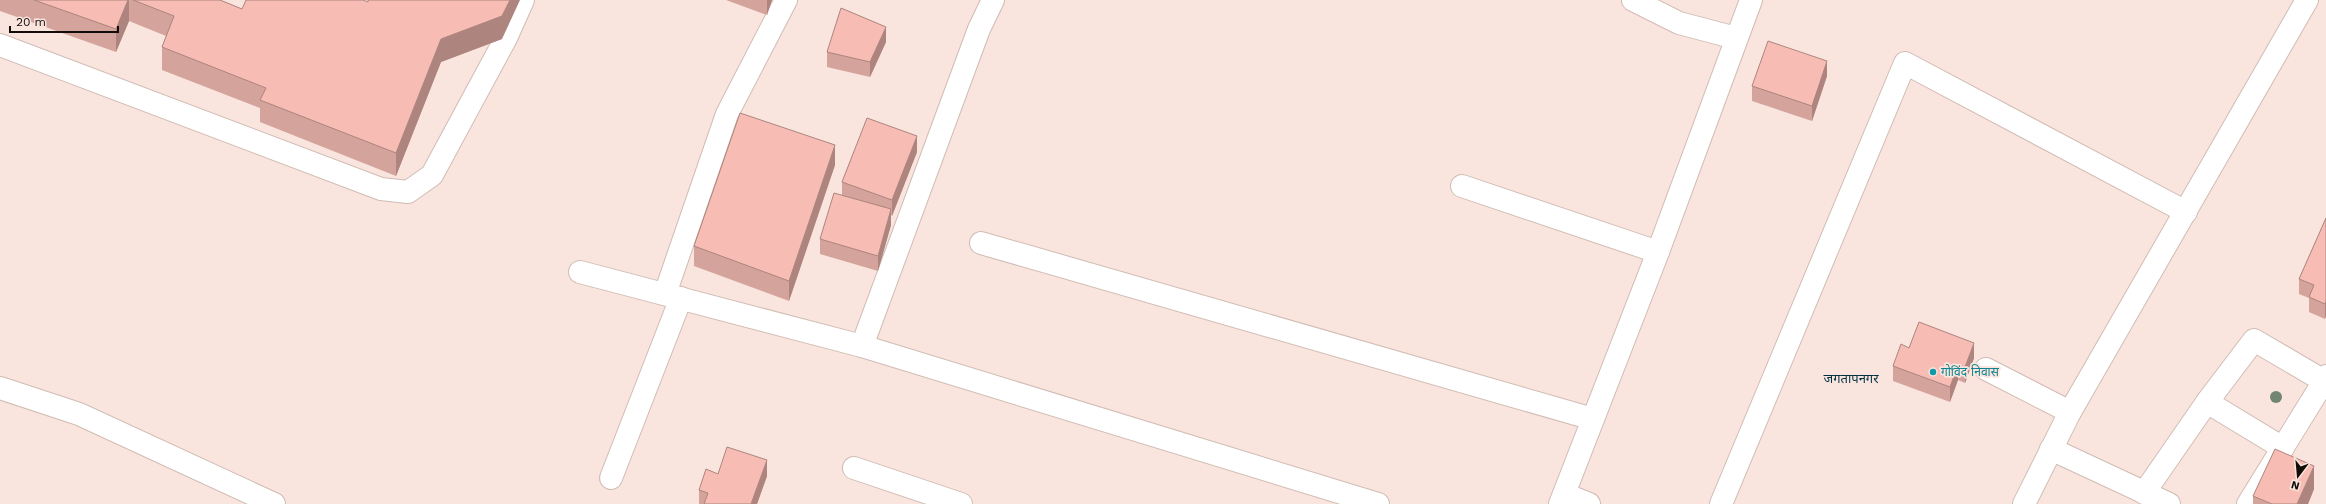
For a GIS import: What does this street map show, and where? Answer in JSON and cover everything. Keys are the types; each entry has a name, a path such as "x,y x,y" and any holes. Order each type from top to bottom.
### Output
{"street":[{"path":"0,45 381,189 408,192 432,176 506,38 523,0"},
{"path":"611,478 673,296 727,114 786,0"},
{"path":"862,346 977,36 993,0"},
{"path":"1633,0 1679,23 1736,38"},
{"path":"1589,504 1562,499 1658,252 1751,0"},
{"path":"2024,504 2070,412 2307,0"},
{"path":"1721,504 1905,63 2186,212"},
{"path":"1462,186 1658,252"},
{"path":"980,243 1593,419"},
{"path":"580,272 862,346 1378,504"},
{"path":"2144,493 2207,402 2254,340 2325,380 2248,504"},
{"path":"1986,369 2070,412"},
{"path":"0,388 79,414 274,504"},
{"path":"2207,402 2283,448"},
{"path":"2051,449 2169,504"},
{"path":"854,468 961,504"}],"building":[{"path":"34,0 128,0 116,29"},
{"path":"133,0 220,0 242,9 246,0 363,0 368,2 368,0 510,0 502,16 441,39 396,153 260,100 266,88 162,47 174,16"},
{"path":"841,8 886,27 870,62 827,52"},
{"path":"1768,41 1827,61 1812,106 1752,86"},
{"path":"740,113 835,145 789,281 694,246"},
{"path":"867,118 917,136 892,200 842,182"},
{"path":"834,193 891,209 878,256 820,239"},
{"path":"2326,218 2325,304 2309,297 2314,285 2299,279"},
{"name":"गोविंद निवास","path":"1919,322 1974,343 1965,367 1958,365 1950,387 1893,366 1901,344 1909,348"},
{"path":"727,447 767,460 751,504 704,504 708,493 699,490 706,469 718,474"},
{"path":"2275,449 2314,466 2297,504 2272,504 2253,496"}],"place":[{"name":"गोविंद निवास","path":"1933,372"}],"district":[{"name":"जगतापनगर","path":"1851,378"}]}
